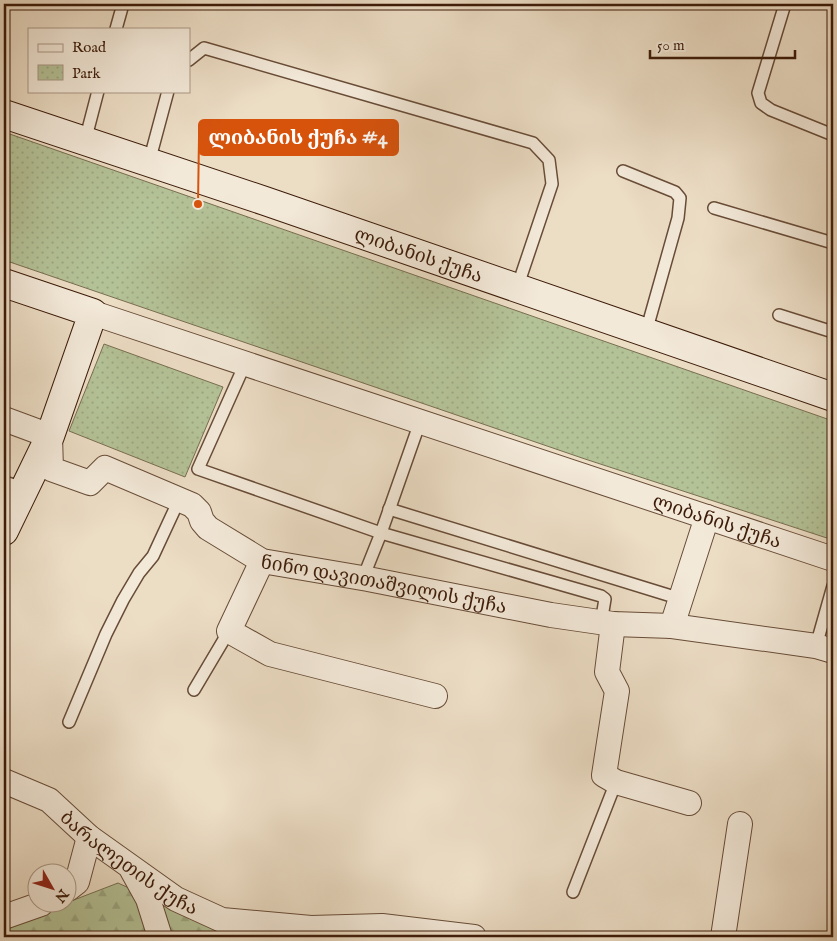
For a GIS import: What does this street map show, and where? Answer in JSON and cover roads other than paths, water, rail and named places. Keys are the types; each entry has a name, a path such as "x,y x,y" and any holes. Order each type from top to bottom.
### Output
{"street":[{"name":"ლიბანის ქუჩა","path":"4,114 833,395"},
{"name":"ლიბანის ქუჩა","path":"4,283 833,559"},
{"path":"4,531 14,485 50,436 93,314"},
{"path":"4,419 50,436"},
{"name":"ნინო დავითაშვილის ქუჩა","path":"50,436 51,469 90,483 105,468 192,505 199,512 202,521 208,528 262,561 364,578 551,615 607,624 672,626 825,649"},
{"path":"672,626 707,517"},
{"path":"262,561 229,631 270,654 435,696"},
{"path":"607,624 607,672 617,691 604,775 616,782 689,803"},
{"name":"ბარალეთის ქუჩა","path":"4,781 49,800 89,837 176,899 222,920 310,928 382,926 474,937"},
{"path":"723,937 740,824"},
{"path":"78,878 89,837"},
{"path":"130,866 148,899 160,937"},
{"path":"4,917 28,908"}],"lane":[{"path":"116,28 123,4"},
{"path":"786,4 758,93 761,103 771,110 833,135"},
{"path":"190,59 204,48 533,144 549,160 552,184 517,288"},
{"path":"85,141 98,92"},
{"path":"149,162 168,92"},
{"path":"623,171 675,192 680,198 678,218 646,332"},
{"path":"714,208 833,243"},
{"path":"779,315 833,332"},
{"path":"245,364 198,469 381,533 601,596 605,599 606,603 607,624"},
{"path":"364,578 420,422"},
{"path":"69,722 106,634 139,573 153,556 180,500"},
{"path":"389,509 681,599"},
{"path":"825,649 833,586"},
{"path":"194,690 229,631"},
{"path":"573,892 616,782"}],"place":[{"name":"ლიბანის ქუჩა #4","path":"198,204"}]}
